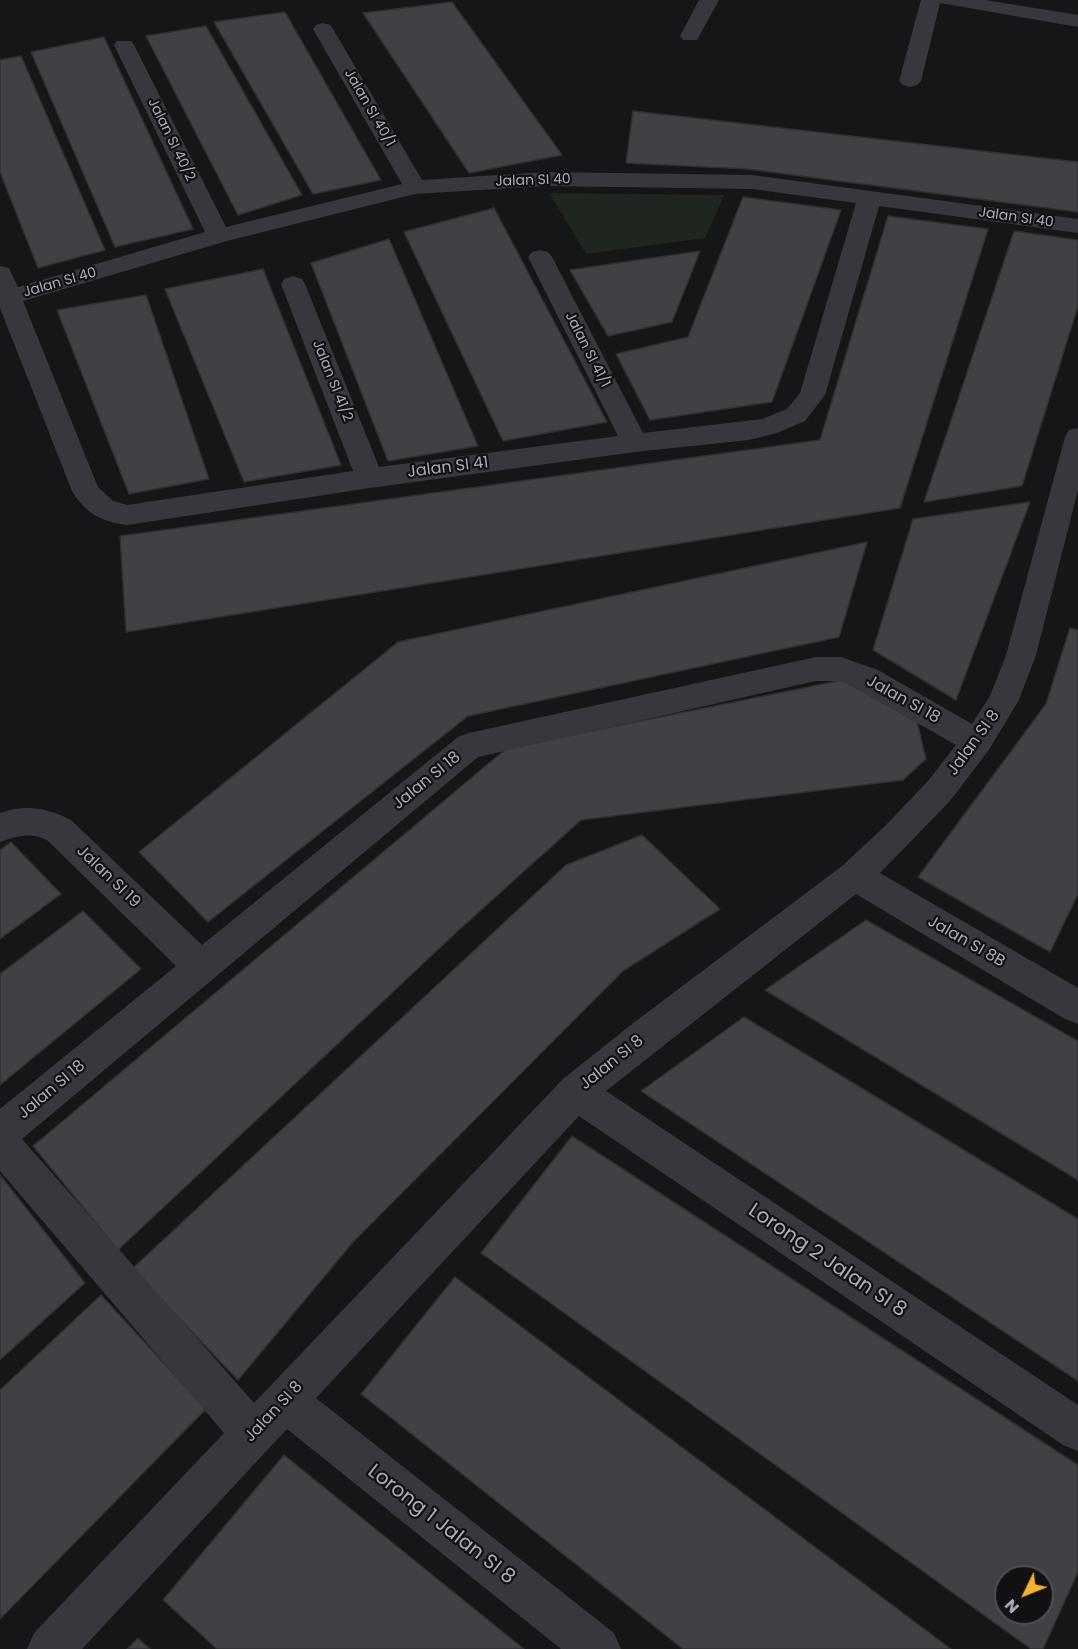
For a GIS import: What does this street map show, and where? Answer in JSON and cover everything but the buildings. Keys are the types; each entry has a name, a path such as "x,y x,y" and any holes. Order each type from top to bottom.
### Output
{"street":[{"path":"690,36 709,0"},
{"path":"910,81 931,0"},
{"path":"948,0 1078,21"},
{"name":"Jalan SI 40/1","path":"323,29 416,187"},
{"name":"Jalan SI 40/2","path":"124,45 219,236"},
{"name":"Jalan SI 40","path":"4,299 219,236 416,187 546,179 752,182 1078,226"},
{"name":"Jalan SI 41","path":"4,299 86,491 96,504 110,513 127,515 370,478 768,427 796,415 812,395 869,199"},
{"name":"Jalan SI 41/1","path":"540,257 635,443"},
{"path":"0,273 4,299"},
{"name":"Jalan SI 41/2","path":"293,284 370,478"},
{"name":"Jalan SI 8","path":"50,1649 576,1092 645,1036 854,876 897,836 939,790 977,742 1004,700 1021,655 1078,437"},
{"name":"Jalan SI 18","path":"0,1133 470,746 816,669 841,669 867,679 977,742"},
{"name":"Jalan SI 19","path":"0,828 27,820 44,822 59,830 201,967"},
{"name":"Jalan SI 8B","path":"854,876 1078,1007"},
{"name":"Lorong 2 Jalan SI 8","path":"576,1092 1078,1430"},
{"path":"0,1142 253,1434"},
{"name":"Lorong 1 Jalan SI 8","path":"285,1400 598,1649"}],"shaded area":[{"path":"549,193 724,195 705,238 586,254"}]}
